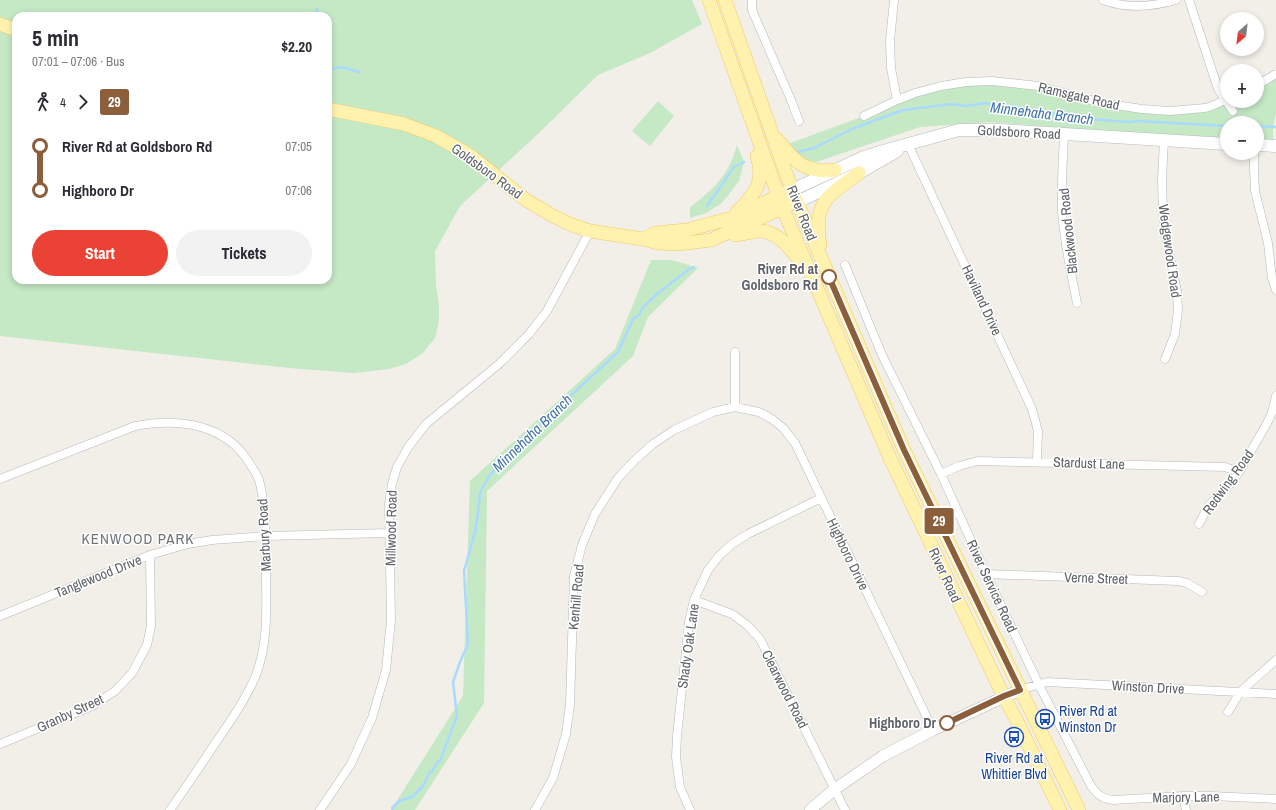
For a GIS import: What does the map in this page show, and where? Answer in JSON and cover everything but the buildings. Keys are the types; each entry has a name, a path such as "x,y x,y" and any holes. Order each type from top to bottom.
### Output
{"main road":[{"name":"River Road","path":"709,0 783,209 890,458 1060,810"},
{"name":"River Road","path":"725,0 794,196 904,450 1079,810"},
{"path":"0,24 12,28"},
{"name":"Goldsboro Road","path":"332,109 404,124 436,136 471,156 526,200 552,216 572,225 590,231 643,239 658,243 679,244 711,240 783,209 794,196 835,170 864,157 959,130 1000,130 1220,144"},
{"path":"732,218 754,193 760,174 751,118"},
{"path":"770,130 794,160 802,165 816,170 835,170"},
{"name":"Goldsboro Road","path":"643,239 656,233 687,230 732,218 778,196 794,196 859,173 908,144"},
{"path":"1264,145 1276,146"},
{"path":"822,262 818,231 818,222 822,206 832,194 859,173"},
{"path":"711,240 758,231 775,235 787,244 803,266 822,301"}],"street":[{"path":"752,0 752,10 799,121"},
{"path":"894,0 890,41 891,68 897,100"},
{"path":"1103,0 1112,4 1139,7 1165,4 1176,0"},
{"path":"1189,0 1220,92"},
{"path":"1264,81 1276,74"},
{"name":"Ramsgate Road","path":"864,116 915,93 941,86 966,82 992,81 1038,86 1102,103 1142,109 1170,110 1205,108 1220,102"},
{"name":"Blackwood Road","path":"1064,134 1062,212 1066,244 1077,303"},
{"name":"Wedgewood Road","path":"1164,140 1162,180 1163,214 1177,291 1178,310 1175,334 1164,358"},
{"name":"Haviland Drive","path":"908,144 1032,409 1038,431 1037,461"},
{"path":"1254,160 1255,191 1268,243 1272,278 1276,290"},
{"name":"Millwood Road","path":"320,810 354,757 372,718 386,670 391,620 389,504 392,484 397,467 409,446 426,424 499,364 529,334 547,311 590,231"},
{"name":"River Service Road","path":"844,265 882,355 941,474 986,574 1039,685 1091,786 1097,794"},
{"path":"734,352 735,407"},
{"name":"Redwing Road","path":"1199,524 1209,505 1225,490 1239,472 1272,413 1276,396"},
{"name":"Highboro Drive","path":"735,407 759,412 772,419 783,428 794,443 933,730"},
{"name":"Kenhill Road","path":"535,810 553,778 566,734 570,705 574,576 582,545 595,514 618,478 653,444 674,430 713,412 735,407"},
{"name":"Marbury Road","path":"0,479 135,426 150,423 180,422 203,427 224,437 246,457 258,478 264,505 265,536 266,631 262,653 256,674 246,697 170,810"},
{"name":"Stardust Lane","path":"941,474 959,466 978,461 1225,466 1239,472"},
{"name":"Shady Oak Lane","path":"690,810 680,787 676,757 689,622 694,600 708,570 719,556 732,544 748,534 821,498"},
{"name":"Tanglewood Drive","path":"0,616 150,555 188,544 212,540 265,536 389,533"},
{"name":"Granby Street","path":"0,744 92,706 115,691 132,673 147,645 151,626 150,555"},
{"name":"Verne Street","path":"986,574 1178,581 1187,583 1202,592"},
{"name":"Clearwood Road","path":"694,600 732,614 747,625 760,639 836,789 845,810"},
{"path":"1228,712 1241,691 1276,660"},
{"name":"Winston Drive","path":"1020,690 1047,682 1276,694"},
{"path":"810,810 836,789 883,756 933,730 1004,696 1020,690"},
{"name":"Marjory Lane","path":"1097,794 1104,799 1113,800 1183,796 1276,799"},
{"path":"1183,796 1186,810"}],"green space":[{"path":"0,0 692,0 702,24 650,53 598,75 540,132 460,206 435,251 439,321 435,338 423,353 406,364 389,369 354,373 289,368 0,336"},
{"path":"1276,74 1276,114 1273,127 1273,146 1264,145 1264,116 1220,116 1220,141 991,122 920,127 816,162 800,158 788,144 864,116 897,100 965,82 1038,86 1102,103 1170,111 1220,102 1220,108 1264,108 1264,81"},
{"path":"658,101 674,116 650,146 632,131"},
{"path":"737,145 744,162 739,181 722,203 706,213 690,218 690,207 720,180 730,165"},
{"path":"651,260 672,260 698,268 648,317 633,356 487,491 484,703 415,810 391,810 463,696 470,481 615,349"}],"waterway":[{"path":"332,69 341,67 359,72"},
{"name":"Minnehaha Branch","path":"793,152 814,148 852,129 903,110 951,104 966,106 985,103 998,106 1016,106 1020,109 1043,111 1074,118 1220,126"},
{"name":"Minnehaha Branch","path":"1264,126 1276,127"},
{"name":"Minnehaha Branch","path":"707,206 734,167 744,162"},
{"name":"Minnehaha Branch","path":"393,810 392,808 399,801 412,797 423,786 430,772 432,772 438,761 440,761 457,716 453,682 468,644 464,571 475,532 480,493 489,476 495,470 500,461 618,352 633,319 640,314 643,307 657,294 694,267"}],"bus line":[{"name":"29","path":"829,277 904,450 1020,690 947,723"}],"place":[{"name":"River Rd at Goldsboro Rd","path":"829,277"},
{"name":"River Rd at Winston Dr","path":"1045,719"},
{"name":"Highboro Dr","path":"947,723"},
{"name":"River Rd at Whittier Blvd","path":"1014,737"}],"district":[{"name":"KENWOOD PARK","path":"138,538"}]}
